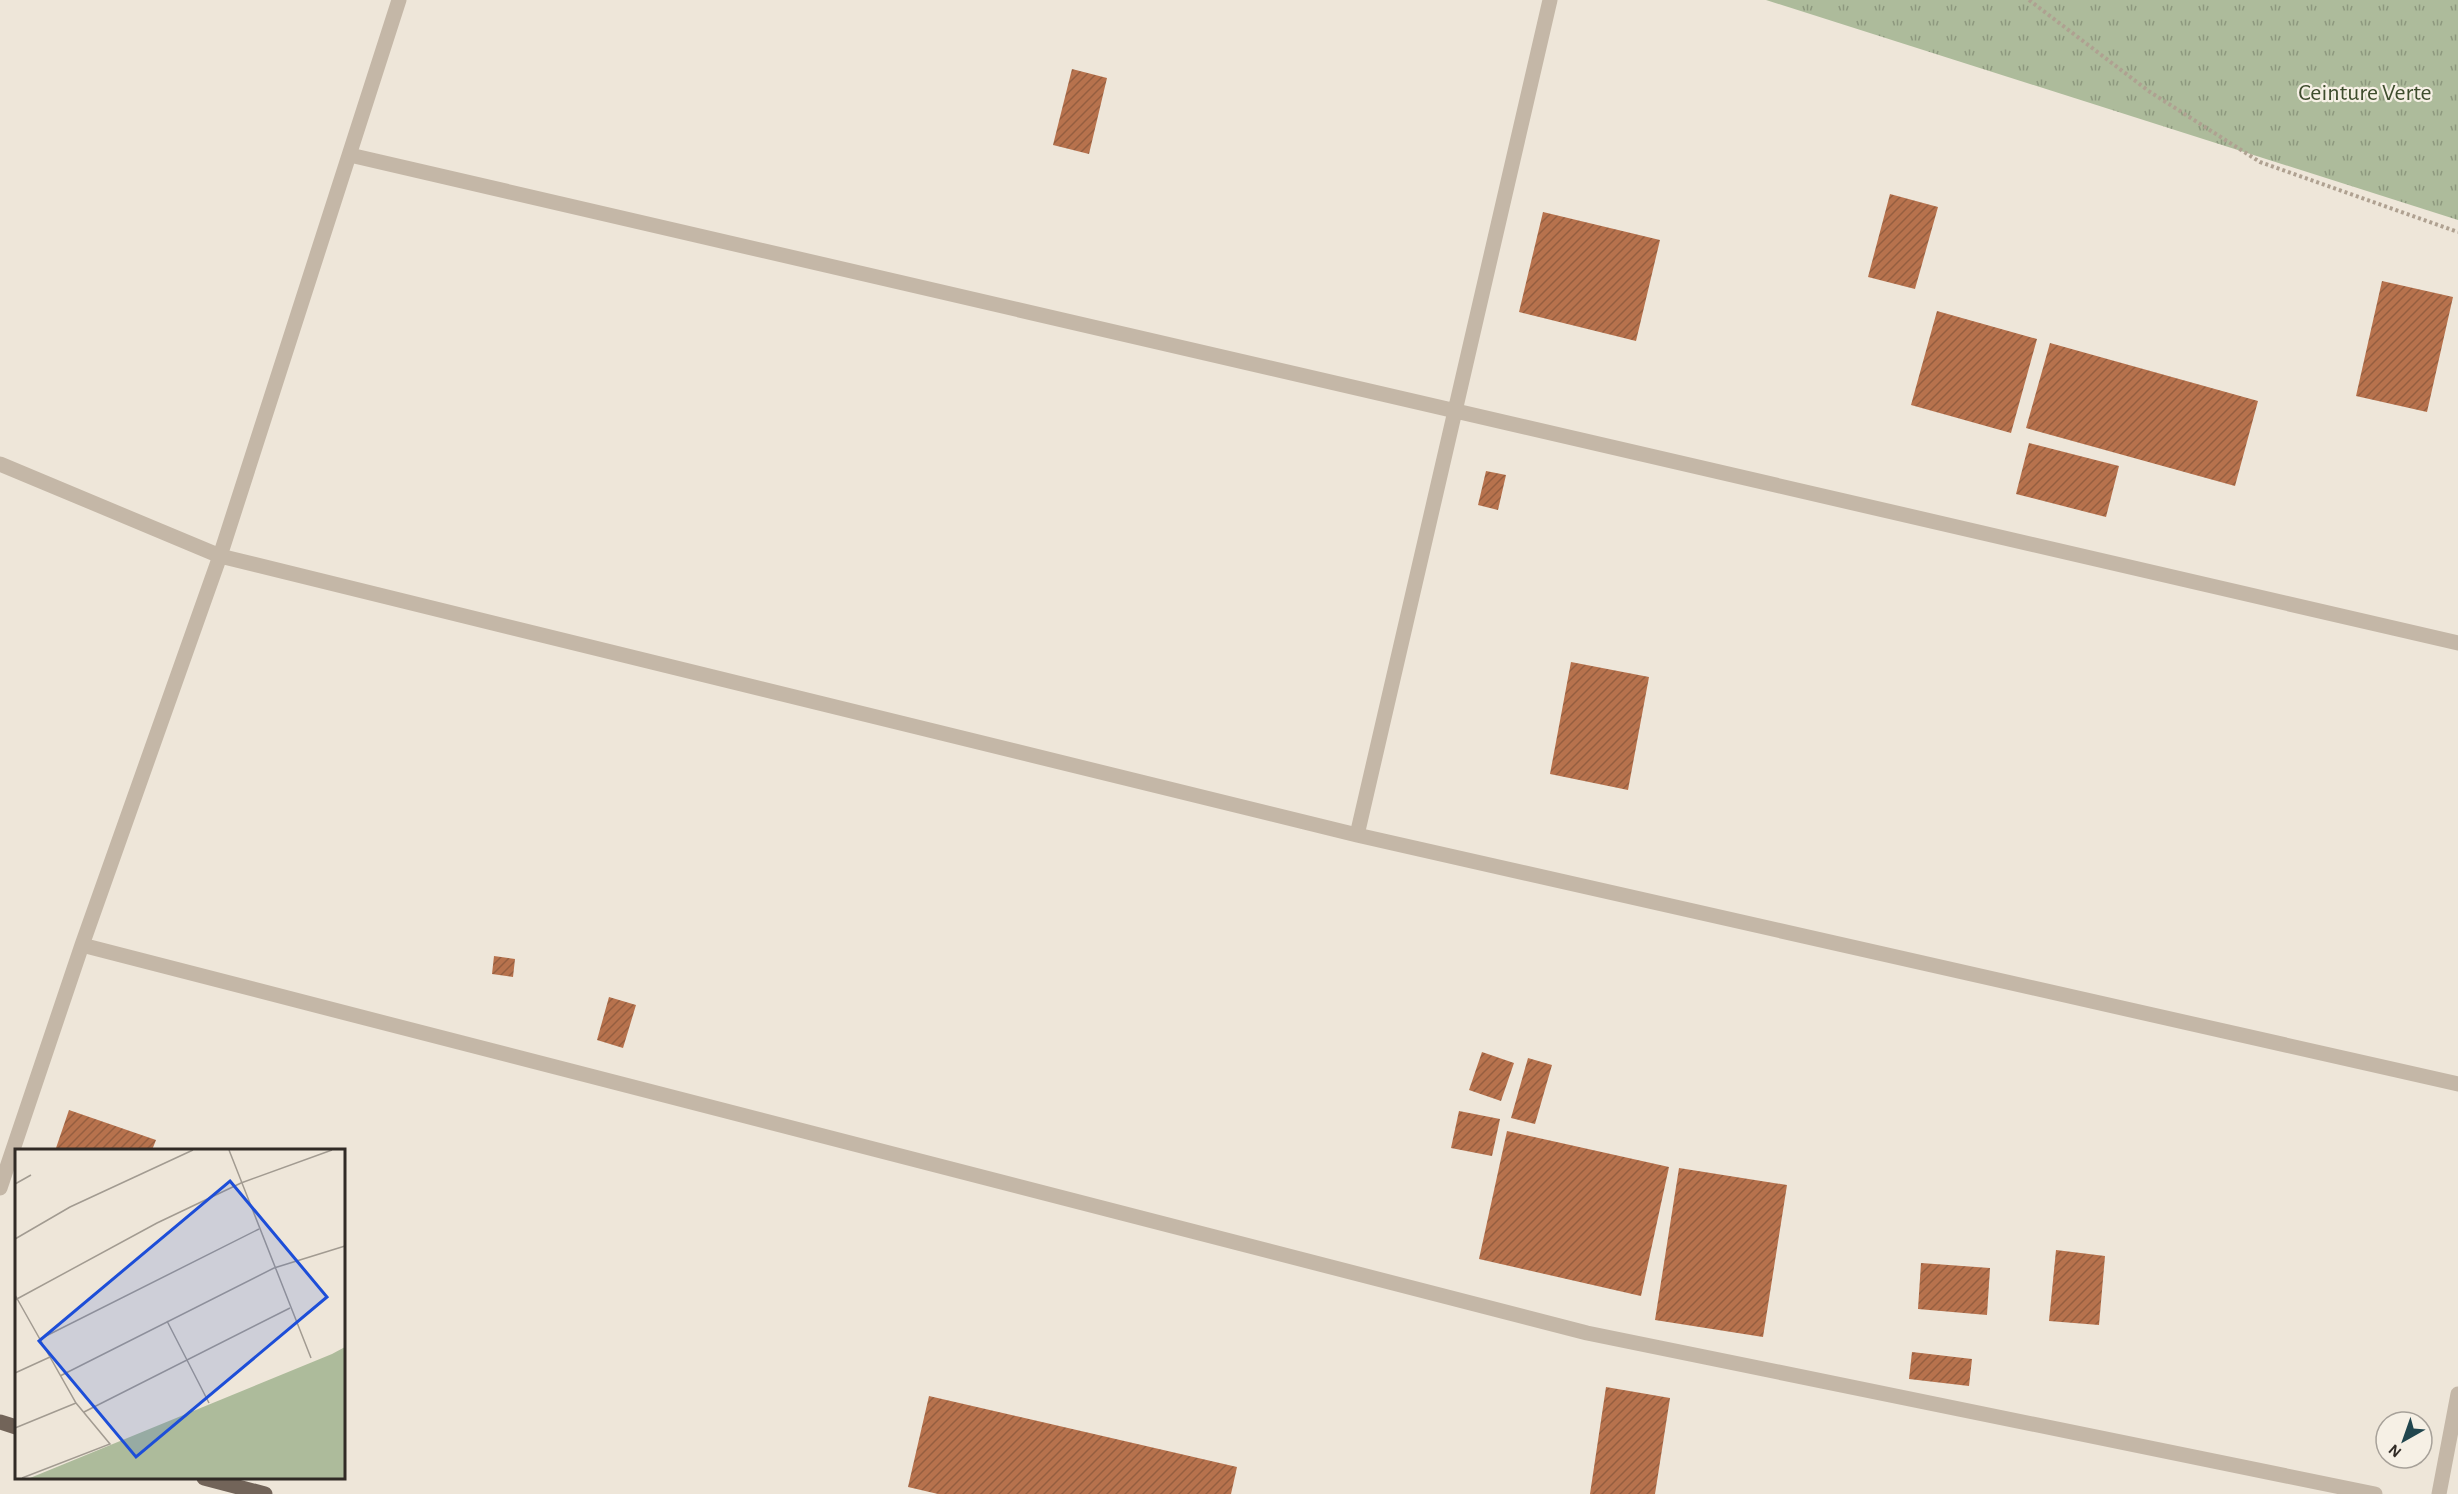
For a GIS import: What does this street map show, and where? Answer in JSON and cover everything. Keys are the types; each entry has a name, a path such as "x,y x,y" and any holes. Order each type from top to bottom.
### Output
{"main road":[{"path":"0,1422 15,1427"},
{"path":"208,1479 265,1494"}],"street":[{"path":"0,1188 82,945 220,556 399,0"},
{"path":"1357,836 1550,0"},
{"path":"350,155 2458,643"},
{"path":"0,464 220,556 1357,836 2458,1084"},
{"path":"82,945 1587,1333 2375,1494"},
{"path":"2439,1494 2458,1394"}],"path":[{"path":"2029,0 2150,92 2260,162 2458,232"}],"green space":[{"name":"Ceinture Verte","path":"1766,0 2458,0 2458,220"}],"building":[{"path":"1072,69 1107,78 1089,154 1053,145"},
{"path":"1890,194 1938,207 1915,289 1868,277"},
{"path":"1543,212 1660,240 1636,341 1519,312"},
{"path":"2382,281 2453,297 2427,412 2356,396"},
{"path":"1937,311 2037,339 2011,433 1911,405"},
{"path":"2050,343 2258,401 2235,486 2026,428"},
{"path":"2029,443 2119,466 2106,517 2016,494"},
{"path":"1486,471 1506,475 1498,510 1478,505"},
{"path":"1571,662 1649,677 1628,790 1550,774"},
{"path":"494,956 515,959 513,977 492,974"},
{"path":"609,997 636,1005 623,1048 597,1040"},
{"path":"1482,1052 1514,1063 1501,1101 1469,1090"},
{"path":"1528,1058 1552,1065 1535,1124 1511,1118"},
{"path":"69,1110 156,1140 152,1149 56,1148"},
{"path":"1459,1111 1500,1119 1492,1156 1451,1148"},
{"path":"1507,1131 1669,1167 1641,1296 1479,1259"},
{"path":"1679,1168 1787,1185 1763,1337 1655,1320"},
{"path":"2056,1250 2105,1256 2099,1325 2049,1321"},
{"path":"1921,1263 1990,1268 1987,1315 1918,1309"},
{"path":"1912,1352 1972,1359 1969,1386 1909,1379"},
{"path":"1606,1387 1670,1398 1655,1494 1590,1494"},
{"path":"929,1396 1237,1467 1231,1494 938,1494 908,1487"}]}
